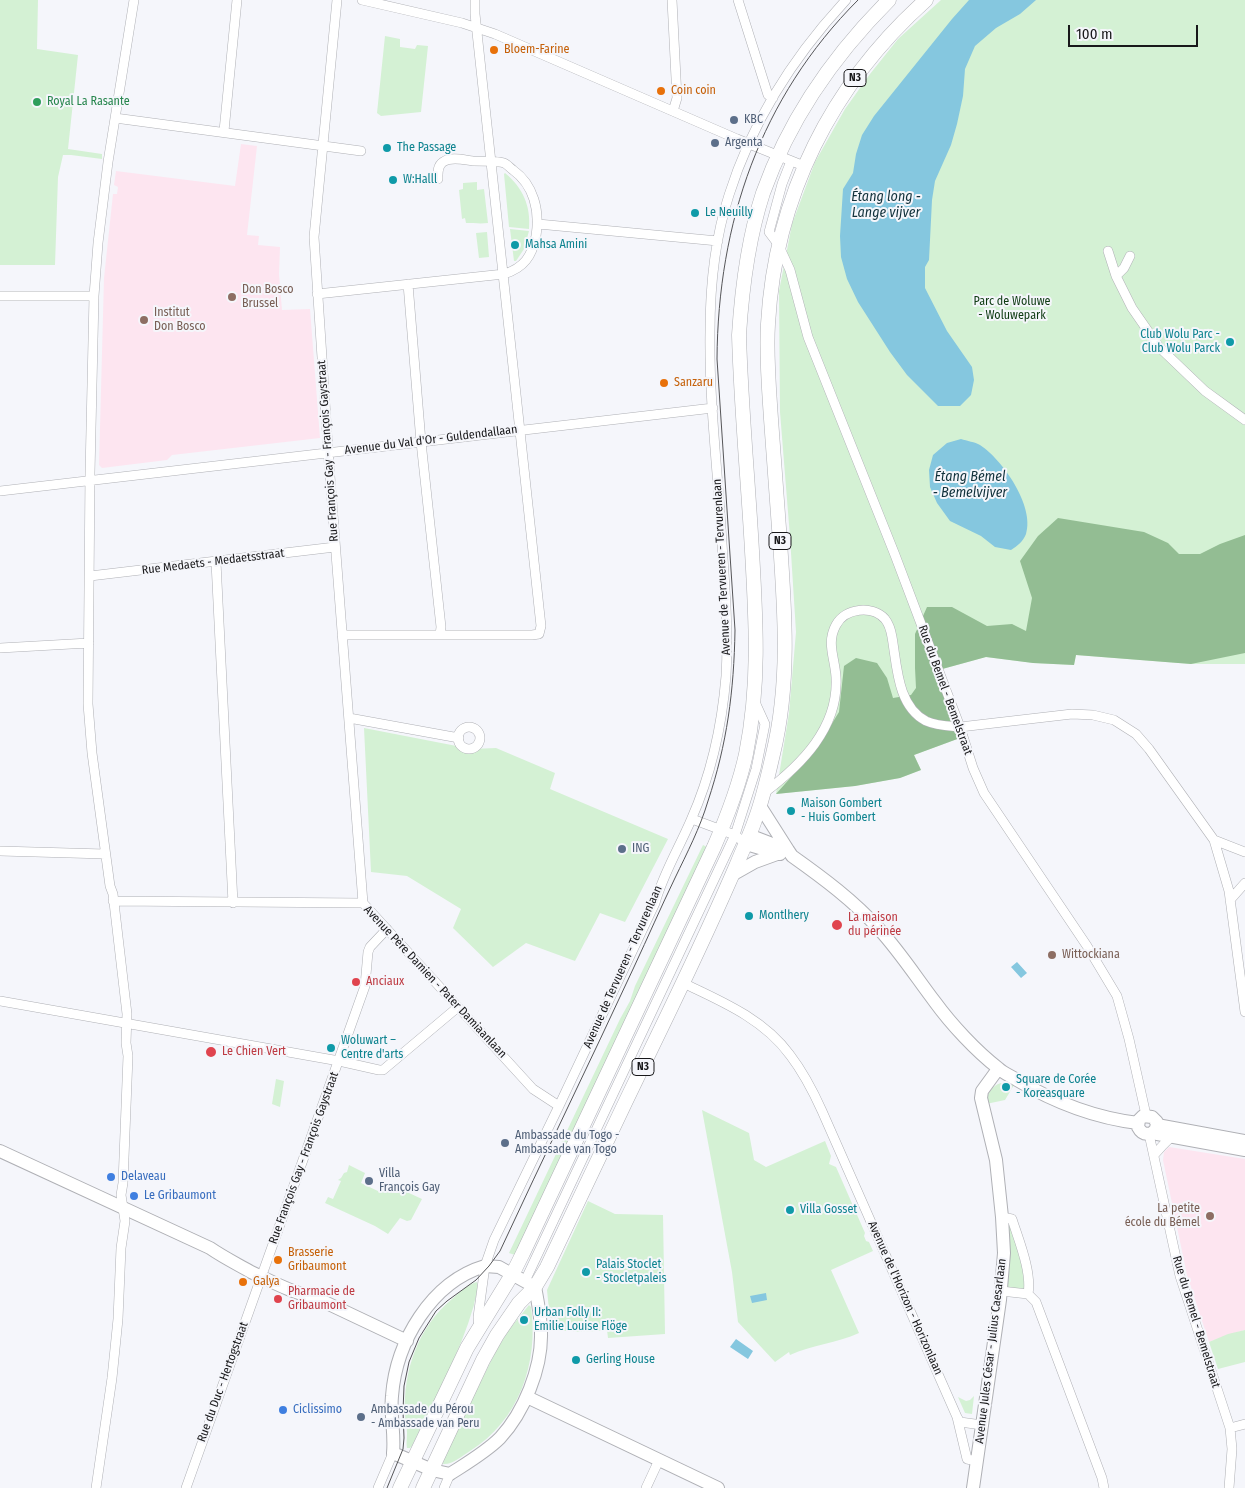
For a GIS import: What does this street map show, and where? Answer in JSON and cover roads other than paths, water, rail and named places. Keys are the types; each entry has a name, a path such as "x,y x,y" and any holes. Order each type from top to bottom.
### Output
{"main road":[{"name":"N3","path":"424,1488 483,1360 530,1284 547,1267 683,983 732,875 743,838 762,800 778,731 785,659 785,610 768,356 768,328 769,305 778,244 792,198 790,131 824,76 865,24 888,0"},
{"name":"N3","path":"400,1488 466,1348 523,1253 693,892 730,809 745,755 756,675 756,624 739,335 740,305 750,243 763,194 824,125 872,55 898,26 926,0"}],"street":[{"path":"96,1488 112,1378 118,1319 121,1248 125,1221 121,1195 128,1056 126,1043 127,1014 92,753 88,704 94,296 98,243 115,118 134,0"},
{"path":"224,131 237,0"},
{"name":"Rue François Gay - François Gaystraat","path":"337,0 314,238 328,453 363,903"},
{"path":"362,0 462,23 500,36 791,161"},
{"path":"342,635 539,634 540,626 475,0"},
{"path":"672,0 677,98 673,111"},
{"path":"738,0 768,95 773,98"},
{"name":"Avenue de Tervueren - Tervurenlaan","path":"479,1328 478,1317 485,1266 494,1240 655,903 659,888 692,819 714,752 722,709 727,632 712,408 710,331 718,241 729,195 749,144 773,98 805,49 846,0"},
{"path":"115,118 224,131 361,151"},
{"path":"317,294 504,274 514,271 523,264 534,242 538,224 537,210 526,184 516,172 504,163 452,159 442,162 438,168 438,179"},
{"path":"538,224 718,241"},
{"name":"Rue du Bemel - Bemelstraat","path":"778,244 790,270 808,337 895,555 960,727 973,768 984,793 1087,946 1117,996 1129,1039 1142,1119"},
{"path":"1108,251 1116,276 1132,308 1159,347 1205,391 1245,420"},
{"path":"1116,276 1124,268 1130,256"},
{"path":"408,284 421,442 441,627 440,635"},
{"path":"0,296 94,296"},
{"name":"Avenue du Val d'Or - Guldendallaan","path":"0,491 712,408"},
{"name":"Rue Medaets - Medaetsstraat","path":"90,576 335,548"},
{"path":"216,562 233,903"},
{"path":"782,854 762,800 810,752 826,727 833,710 836,692 836,676 830,646 833,631 838,622 856,611 871,612 880,616 888,623 891,630 899,678 906,700 915,712 926,721 960,727 1072,714 1093,715 1114,720 1136,734 1149,749 1214,840 1229,891 1245,1011"},
{"path":"0,648 89,643"},
{"path":"530,1284 704,902 743,838 765,724 754,700"},
{"path":"349,718 458,738"},
{"path":"692,819 782,854 834,887 878,928 900,953 935,1002 961,1033 998,1068 1035,1090 1070,1106 1103,1116 1142,1119 1152,1117 1155,1119 1153,1131"},
{"path":"1214,840 1245,852"},
{"path":"0,851 105,854"},
{"path":"732,875 755,862 782,854"},
{"path":"1230,900 1245,883"},
{"name":"Avenue Père Damien - Pater Damiaanlaan","path":"113,901 363,903 533,1089 559,1106"},
{"path":"704,902 706,933"},
{"name":"Rue François Gay - François Gaystraat","path":"262,1273 364,986 370,947 387,929"},
{"name":"Avenue de l'Horizon - Horizonlaan","path":"683,983 756,1021 789,1053 807,1079 957,1417 967,1459 977,1461"},
{"path":"0,1001 338,1061 379,1070 383,1070 458,1007"},
{"name":"Avenue Jules César - Julius Caesarlaan","path":"973,1488 1001,1292 1004,1253 996,1160 981,1098 982,1091 998,1068"},
{"path":"1153,1131 1171,1138 1245,1150"},
{"path":"1153,1131 1245,1141"},
{"name":"Rue du Bemel - Bemelstraat","path":"1153,1131 1154,1155 1180,1276 1230,1428 1232,1449 1229,1488"},
{"path":"1154,1155 1162,1144 1171,1138"},
{"path":"0,1151 210,1248 225,1259 262,1273 303,1296 314,1297 406,1341"},
{"path":"1002,1217 1012,1219 1028,1274 1028,1294"},
{"path":"378,1488 393,1453 392,1396 394,1381 406,1341 424,1311 450,1285 464,1275 485,1266 500,1267 530,1284 539,1308 541,1335 539,1355 527,1397 511,1424 487,1449 450,1474 444,1488"},
{"name":"Rue du Duc - Hertogstraat","path":"186,1488 262,1273"},
{"path":"1001,1292 1028,1294 1036,1302 1102,1478 1104,1488"},
{"path":"527,1397 718,1488"},
{"path":"957,1417 960,1422 982,1425"},
{"path":"1230,1428 1245,1424"},
{"path":"393,1453 432,1470 450,1474"},
{"path":"646,1488 659,1460"}],"water":[{"name":"Étang long - Lange vijver","path":"969,0 1036,0 1020,14 996,28 975,46 965,69 963,96 951,145 935,181 932,200 929,260 925,267 925,288 947,331 972,367 974,380 971,395 960,406 938,406 907,375 890,352 858,302 847,279 841,257 840,236 843,189 853,173 862,135 874,116"},
{"name":"Étang Bémel - Bemelvijver","path":"961,439 978,444 989,452 1007,472 1021,497 1028,523 1026,534 1022,542 1011,550 995,547 981,536 950,521 937,503 930,487 929,470 933,455 947,443"},
{"path":"1017,962 1027,973 1021,978 1011,967"},
{"path":"766,1293 767,1300 752,1303 750,1296"},
{"path":"736,1339 753,1351 748,1359 730,1347"}],"tram line":[{"path":"387,1488 403,1449 404,1386 409,1362 419,1338 436,1311 476,1280 500,1251 689,850 715,780 725,738 731,696 735,630 717,359 719,309 726,259 736,211 751,165 771,121 795,78 824,38 858,0"}],"place":[{"name":"Bloem-Farine","path":"494,50"},
{"name":"Coin coin","path":"661,91"},
{"name":"Royal La Rasante","path":"37,102"},
{"name":"KBC","path":"734,120"},
{"name":"Argenta","path":"715,143"},
{"name":"The Passage","path":"387,148"},
{"name":"W:Halll","path":"393,180"},
{"name":"Le Neuilly","path":"695,213"},
{"name":"Mahsa Amini","path":"515,245"},
{"name":"Don Bosco Brussel","path":"232,297"},
{"name":"Institut Don Bosco","path":"144,320"},
{"name":"Club Wolu Parc - Club Wolu Parck","path":"1230,342"},
{"name":"Sanzaru","path":"664,383"},
{"name":"Maison Gombert - Huis Gombert","path":"791,811"},
{"name":"ING","path":"622,849"},
{"name":"Montlhery","path":"749,916"},
{"name":"La maison du périnée","path":"837,925"},
{"name":"Wittockiana","path":"1052,955"},
{"name":"Anciaux","path":"356,982"},
{"name":"Woluwart – Centre d'arts","path":"331,1048"},
{"name":"Le Chien Vert","path":"211,1052"},
{"name":"Square de Corée - Koreasquare","path":"1006,1087"},
{"name":"Ambassade du Togo - Ambassade van Togo","path":"505,1143"},
{"name":"Delaveau","path":"111,1177"},
{"name":"Villa François Gay","path":"369,1181"},
{"name":"Le Gribaumont","path":"134,1196"},
{"name":"Villa Gosset","path":"790,1210"},
{"name":"La petite école du Bémel","path":"1210,1216"},
{"name":"Brasserie Gribaumont","path":"278,1260"},
{"name":"Palais Stoclet - Stocletpaleis","path":"586,1272"},
{"name":"Galya","path":"243,1282"},
{"name":"Pharmacie de Gribaumont","path":"278,1299"},
{"name":"Urban Folly II: Emilie Louise Flöge","path":"524,1320"},
{"name":"Gerling House","path":"576,1360"},
{"name":"Ciclissimo","path":"283,1410"},
{"name":"Ambassade du Pérou - Ambassade van Peru","path":"361,1417"}],"park label":[{"name":"Parc de Woluwe - Woluwepark","path":"1012,309"}]}
